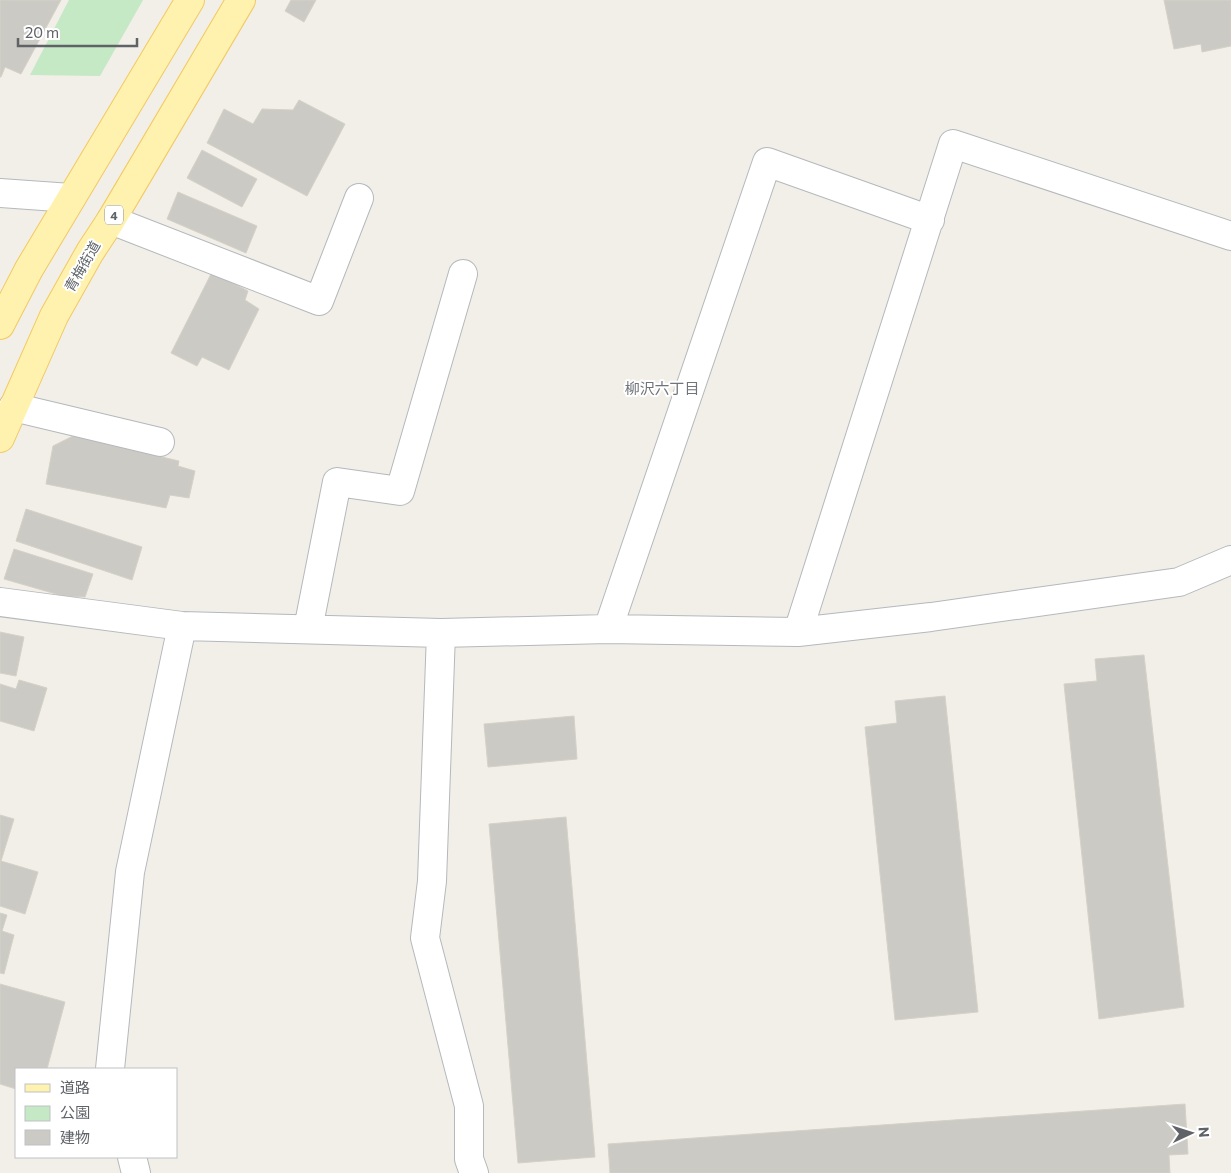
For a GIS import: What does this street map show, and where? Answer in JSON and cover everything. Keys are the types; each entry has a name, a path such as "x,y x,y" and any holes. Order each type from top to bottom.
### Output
{"main road":[{"path":"0,325 29,269 190,0"},
{"name":"青梅街道","path":"0,438 54,316 90,252 111,220 241,0"}],"street":[{"path":"798,632 954,144 1231,236"},
{"path":"608,629 766,162 930,220"},
{"path":"0,193 71,198"},
{"path":"111,220 319,301 359,198"},
{"path":"308,629 337,482 400,491 463,274"},
{"path":"13,407 160,442"},
{"path":"0,602 182,626 441,632 608,629 798,632 931,617 1180,582 1231,560"},
{"path":"110,1068 130,872 182,626"},
{"path":"441,632 432,881 425,938 470,1106 468,1159 474,1173"},
{"path":"132,1158 136,1173"}],"green space":[{"path":"69,0 143,0 100,76 30,75"}],"building":[{"path":"0,0 61,0 21,74 5,67 1,77 0,77"},
{"path":"291,0 316,0 304,22 285,11"},
{"path":"1164,0 1231,0 1231,46 1202,52 1201,44 1174,49"},
{"path":"299,100 345,124 307,196 207,143 224,109 253,124 262,109 293,110"},
{"path":"202,150 257,179 242,207 187,178"},
{"path":"178,192 257,226 246,253 167,219"},
{"path":"212,272 248,291 245,300 259,309 229,370 202,357 197,366 171,353"},
{"path":"73,436 179,461 178,466 195,471 189,498 170,495 166,508 46,484 53,446"},
{"path":"26,509 142,547 132,580 16,541"},
{"path":"14,549 93,574 85,597 63,596 4,579"},
{"path":"0,632 24,637 16,676 0,673"},
{"path":"1144,655 1184,1007 1099,1019 1064,684 1097,681 1095,659"},
{"path":"19,680 47,688 34,731 0,721 0,684 16,689"},
{"path":"945,696 978,1012 895,1020 865,727 897,723 895,701"},
{"path":"574,716 577,759 488,767 484,724"},
{"path":"0,815 14,819 1,861 38,872 25,914 0,906"},
{"path":"566,817 595,1157 518,1163 489,824"},
{"path":"0,913 7,915 2,931 14,935 4,974 0,973"},
{"path":"0,984 65,1002 47,1068 15,1068 15,1089 0,1084"},
{"path":"1185,1104 1188,1154 1169,1155 1170,1173 610,1173 608,1144"}],"district":[{"name":"柳沢六丁目","path":"662,388"}]}
